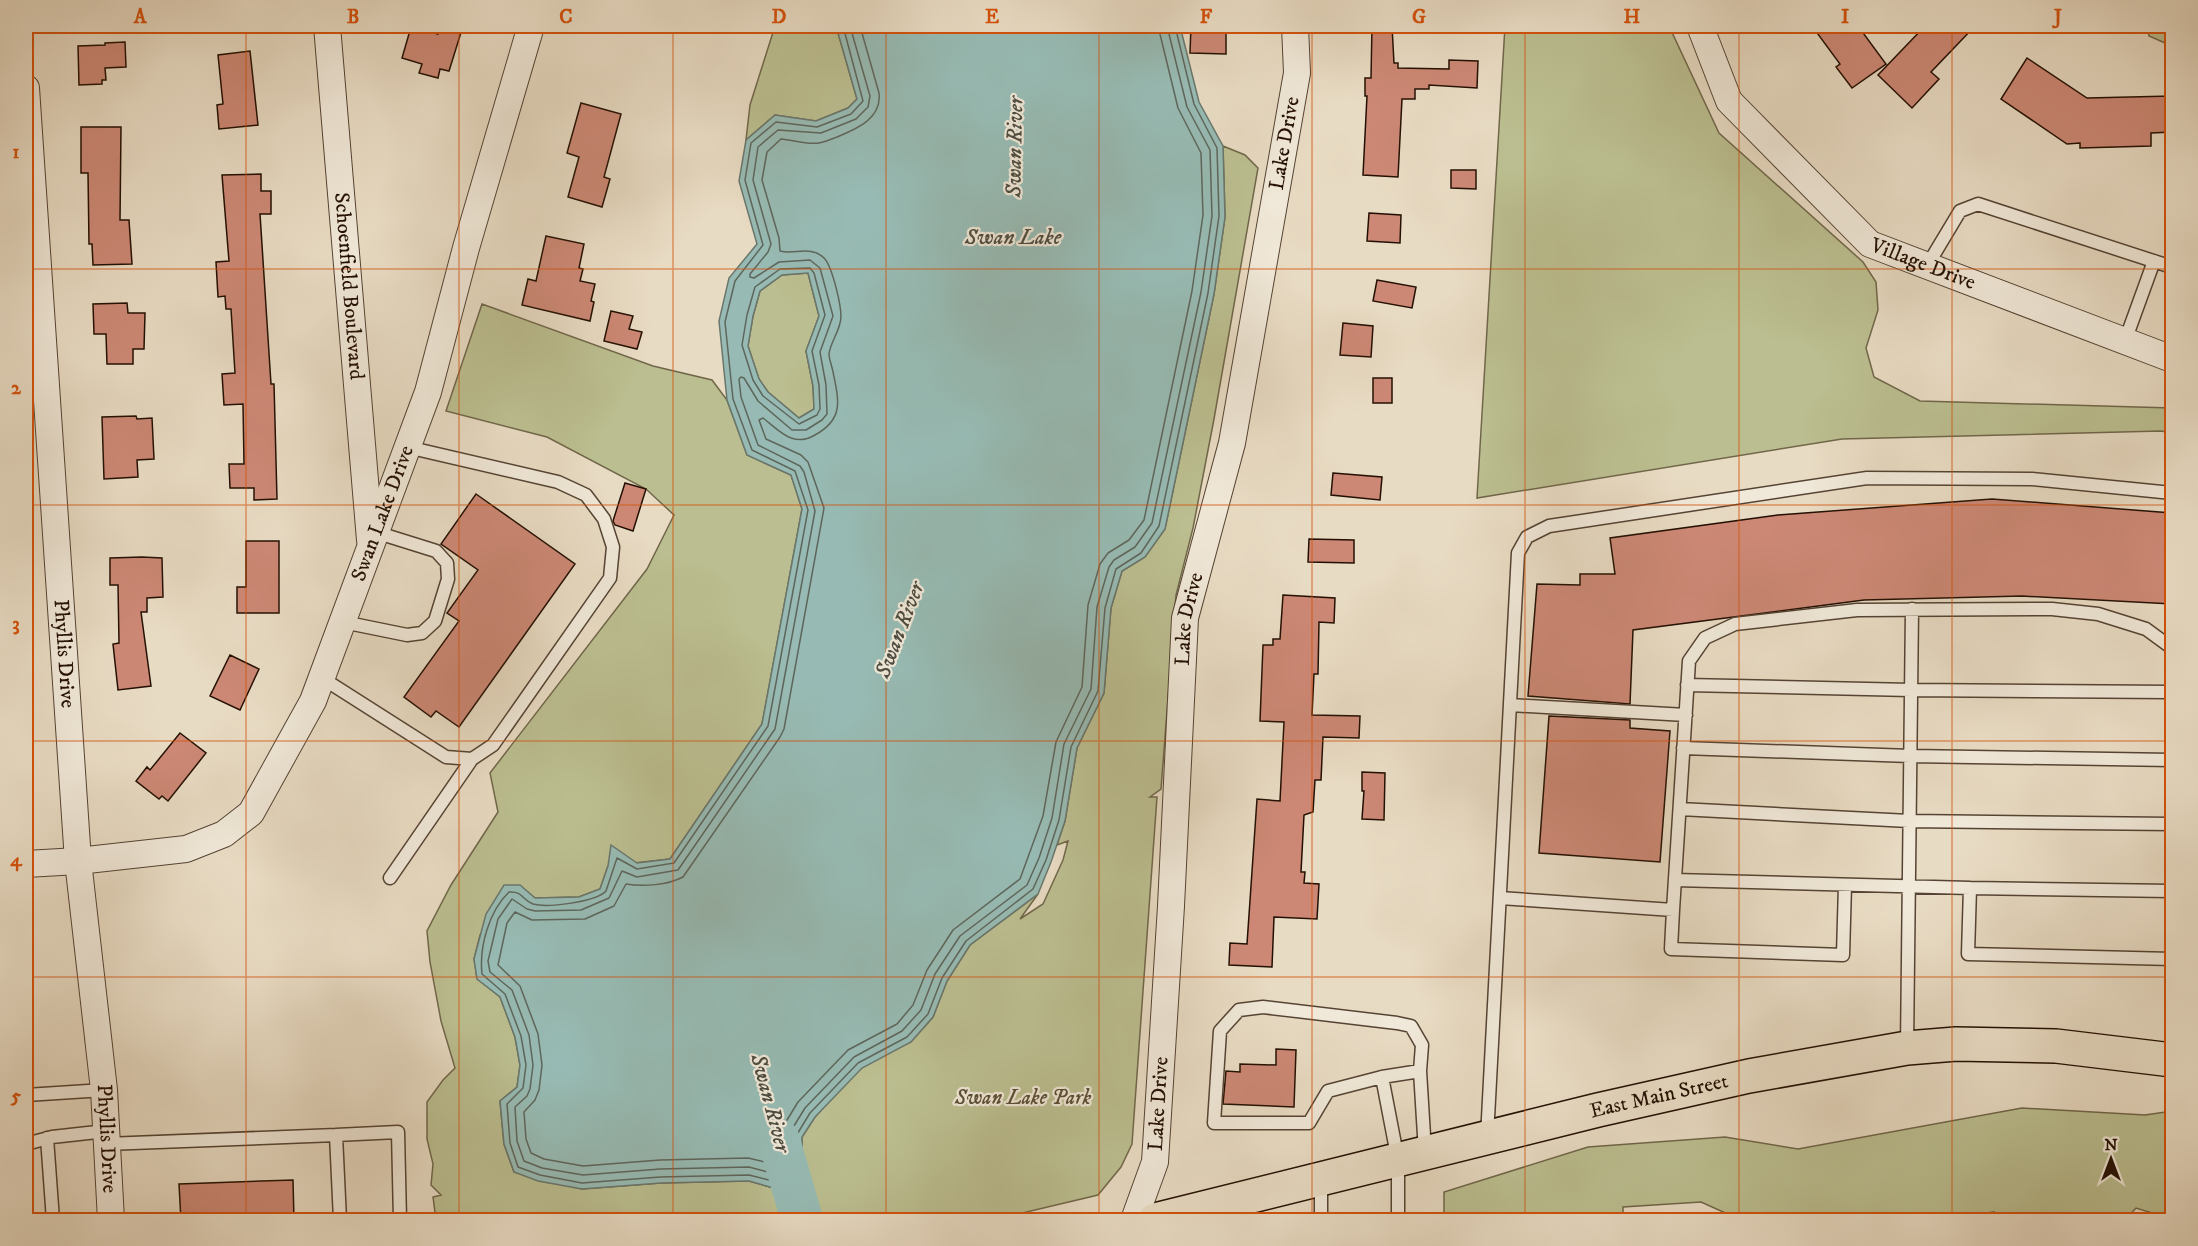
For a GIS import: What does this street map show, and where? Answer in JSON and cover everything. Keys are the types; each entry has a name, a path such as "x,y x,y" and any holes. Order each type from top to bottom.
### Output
{"main road":[{"name":"East Main Street","path":"1155,1221 1598,1110 1749,1076 1907,1048 1956,1044 2056,1046 2172,1060"}],"street":[{"name":"Schoenfield Boulevard","path":"327,26 372,536"},
{"name":"Swan Lake Drive","path":"26,864 78,861 186,849 224,834 251,813 313,701 372,536 428,392 466,249 531,26"},
{"name":"Lake Drive","path":"1134,1221 1155,1162 1171,906 1185,618 1232,443 1298,73 1294,26"},
{"name":"Village Drive","path":"1700,26 1729,101 1870,244 2172,359"},
{"name":"Phyllis Drive","path":"26,88 78,861 104,1089 111,1221"}],"lane":[{"path":"1927,266 1960,211 1978,204 2172,267"},
{"path":"2126,341 2154,261"},
{"path":"390,878 472,759 493,745 610,578 613,547 604,519 586,495 558,482 407,447"},
{"path":"1487,1138 1518,553 1527,537 1549,526 1867,478 2032,479 2172,493"},
{"path":"342,622 407,635 422,633 435,621 448,579 447,563 436,551 372,536"},
{"path":"1907,1048 1912,609"},
{"path":"1845,885 1843,955 1671,949 1689,661 1705,638 1735,624 1857,610 2052,609 2098,615 2146,629 2172,648"},
{"path":"321,678 446,757 472,759"},
{"path":"1687,685 2172,692"},
{"path":"1510,705 1686,715"},
{"path":"1683,748 1910,756 2172,760"},
{"path":"1680,809 1909,821 2172,824"},
{"path":"1675,880 2172,891"},
{"path":"1970,888 1968,954 2172,959"},
{"path":"1500,898 1673,910"},
{"path":"1398,1221 1412,1157 1420,1071 1422,1045 1412,1026 1263,1007 1239,1010 1220,1031 1214,1123 1309,1123 1328,1091 1382,1077 1420,1071"},
{"path":"1382,1077 1412,1157"},
{"path":"26,1095 104,1089"},
{"path":"26,1144 47,1138 336,1135 398,1132 400,1221"},
{"path":"336,1135 340,1221"},
{"path":"47,1138 53,1221"},
{"path":"1321,1221 1322,1179"}],"green space":[{"path":"775,26 836,26 857,99 848,108 816,121 775,115 746,140 750,105"},
{"path":"1505,26 1669,26 1719,133 1863,262 1876,282 1878,310 1866,348 1874,377 1920,401 2172,408 2172,433 2161,431 1842,439 1477,498"},
{"path":"2147,26 2172,26 2172,46 2149,36"},
{"name":"Swan Lake Park","path":"1223,146 1245,155 1258,168 1214,419 1193,528 1176,595 1161,789 1150,797 1157,797 1132,1144 1121,1167 1098,1195 993,1220 436,1220 433,1197 441,1195 431,1185 433,1164 427,1139 427,1102 455,1068 441,1021 430,962 427,931 451,885 498,812 490,773 647,569 674,515 646,489 547,437 446,411 482,304 653,366 712,380 727,400 747,455 791,475 802,509 762,724 670,859 608,866 600,889 579,897 535,898 520,886 480,935 474,959 477,978 500,997 515,1037 520,1065 517,1087 500,1101 504,1144 514,1172 582,1189 661,1183 749,1181 788,1192 784,1199 788,1200 806,1188 802,1181 802,1137 815,1117 861,1065 911,1042 933,1017 947,981 970,945 1038,894 1020,919 1043,904 1063,860 1068,841 1057,845 1065,821 1077,748 1104,693 1111,608 1122,571 1145,557 1165,529 1214,294 1225,217"},
{"path":"808,273 819,316 806,351 813,386 814,409 799,418 768,392 759,379 748,346 760,291 782,275"},
{"path":"2022,1108 2145,1115 2172,1111 2172,1219 2136,1208 2125,1220 1993,1220 1994,1212 1950,1220 1741,1220 1701,1202 1623,1207 1623,1220 1444,1220 1444,1192 1588,1147 1725,1137 1798,1149"}],"water":[{"name":"Swan Lake","path":"836,26 1180,26 1199,102 1223,146 1225,217 1214,294 1165,529 1145,557 1122,571 1111,608 1104,693 1077,748 1065,821 1038,894 970,945 947,981 933,1017 911,1042 862,1068 815,1117 802,1137 802,1181 794,1194 749,1181 661,1183 582,1189 538,1181 514,1172 504,1144 500,1101 517,1087 520,1065 515,1037 500,997 477,979 474,959 486,914 504,885 520,885 535,898 579,897 600,889 608,866 611,845 637,863 670,859 762,724 802,509 791,475 747,455 727,400 719,321 729,278 757,244 739,181 746,140 775,115 816,121 848,108 857,99","holes":["808,273 819,316 806,351 813,386 814,409 799,418 768,392 759,379 748,346 753,316 760,291 782,275"]}],"building":[{"path":"441,26 463,26 449,71 440,69 438,78 419,73 422,64 402,58 411,27 438,34"},
{"path":"1191,26 1226,26 1226,54 1190,53"},
{"path":"1372,26 1392,26 1394,63 1398,63 1398,68 1449,69 1449,60 1478,61 1477,88 1429,85 1429,89 1415,89 1415,99 1402,99 1398,177 1363,175 1367,96 1365,96 1365,78 1371,78"},
{"path":"1812,26 1858,26 1886,64 1852,88 1836,67 1840,64"},
{"path":"1925,26 1975,26 1931,72 1939,79 1912,108 1878,75"},
{"path":"125,42 126,67 105,68 106,80 102,80 102,84 79,85 78,46"},
{"path":"250,51 258,125 219,129 217,105 223,104 218,55"},
{"path":"2027,58 2087,98 2172,96 2172,132 2151,133 2151,146 2080,148 2080,143 2067,144 2001,99"},
{"path":"581,103 621,114 604,177 610,179 602,207 568,197 579,157 567,153"},
{"path":"81,127 121,127 120,220 129,220 132,264 93,265 92,244 89,244 88,173 81,173"},
{"path":"1451,170 1476,170 1476,189 1451,188"},
{"path":"261,174 261,191 271,191 271,214 260,214 271,384 274,384 277,499 254,500 254,488 230,488 229,464 244,464 243,404 224,405 222,374 235,373 231,309 226,309 225,296 218,297 216,262 229,261 222,175"},
{"path":"1369,213 1401,215 1400,243 1367,241"},
{"path":"546,236 584,244 579,268 583,269 580,281 595,284 590,321 522,305 528,279 536,281"},
{"path":"1377,280 1416,287 1412,308 1373,301"},
{"path":"127,303 128,313 145,313 144,349 133,349 133,364 107,364 106,334 94,334 93,304"},
{"path":"611,311 633,316 629,329 642,332 637,349 604,341"},
{"path":"1343,323 1373,326 1371,357 1340,355"},
{"path":"1373,378 1392,378 1392,403 1373,403"},
{"path":"136,416 137,419 152,418 154,459 137,460 138,477 104,479 102,417"},
{"path":"1333,473 1382,477 1380,500 1331,495"},
{"path":"625,483 646,489 633,531 615,525 613,521"},
{"path":"476,494 575,564 459,727 436,711 431,717 404,697 459,621 447,613 478,570 441,544"},
{"path":"1992,499 2172,513 2172,604 2022,596 1864,600 1633,630 1630,704 1528,696 1537,584 1580,585 1580,574 1615,574 1610,538 1778,515"},
{"path":"1309,539 1354,540 1354,563 1308,562"},
{"path":"246,541 279,541 279,613 237,613 237,587 246,587"},
{"path":"110,558 162,558 163,597 147,598 147,612 141,612 151,686 118,690 113,644 119,643 118,585 110,585"},
{"path":"1283,595 1335,598 1334,623 1319,622 1318,674 1314,674 1312,715 1360,716 1359,738 1323,737 1321,780 1315,780 1313,812 1304,815 1301,872 1305,872 1304,883 1319,884 1317,919 1274,917 1272,967 1229,965 1230,943 1247,944 1257,799 1280,801 1284,722 1260,721 1263,645 1273,645 1273,639 1280,639"},
{"path":"230,655 259,669 240,710 210,696"},
{"path":"1549,716 1630,720 1630,728 1670,731 1660,862 1539,853"},
{"path":"180,733 206,753 168,801 162,796 159,799 136,781 147,767 150,770"},
{"path":"1362,772 1385,773 1384,820 1362,819 1364,791 1362,791"},
{"path":"1276,1049 1296,1050 1294,1107 1223,1104 1226,1071 1240,1072 1240,1064 1276,1065"},
{"path":"293,1180 294,1221 181,1221 179,1184"}],"waterway":[{"name":"Swan River","path":"779,1140 802,1220"}]}
